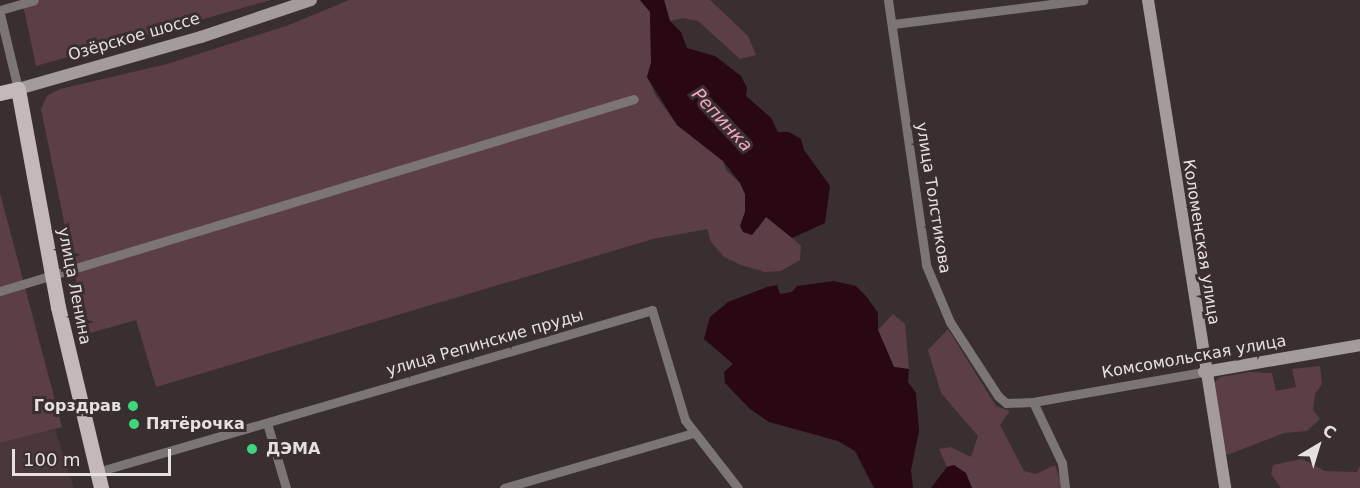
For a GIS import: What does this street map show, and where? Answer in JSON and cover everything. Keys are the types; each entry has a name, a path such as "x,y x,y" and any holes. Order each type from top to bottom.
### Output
{"main road":[{"name":"Озёрское шоссе","path":"0,93 18,89"},
{"name":"улица Ленина","path":"18,89 52,275 101,488"}],"street":[{"path":"18,89 0,12 34,0"},
{"name":"Озёрское шоссе","path":"18,89 201,37 310,0"},
{"name":"улица Толстикова","path":"888,0 922,240 934,290 998,396 1006,403 1033,402"},
{"path":"893,24 1083,0"},
{"name":"Коломенская улица","path":"1148,0 1204,372 1225,488"},
{"path":"0,291 634,99"},
{"name":"улица Репинские пруды","path":"267,423 652,310 693,433 738,488"},
{"name":"Комсомольская улица","path":"1033,402 1360,345"},
{"path":"1033,402 1062,463 1065,488"},
{"path":"97,472 267,423 286,488"},
{"path":"504,488 693,433"}],"shaded area":[{"path":"22,0 271,0 36,66"},
{"path":"349,0 640,0 650,12 651,63 647,77 656,96 677,125 723,161 726,170 740,183 745,194 745,212 740,226 758,229 766,217 774,220 801,246 800,260 781,271 765,272 741,265 724,257 711,242 707,229 653,239 156,387 136,320 87,334 41,109 47,96 60,89 167,64 289,25"},
{"path":"664,0 710,0 748,36 756,55 740,59 698,21 683,18 670,21"},
{"path":"0,193 62,427 0,443"},
{"path":"893,314 905,324 909,369 894,367 878,330"},
{"path":"948,329 996,406 1010,411 1000,425 1024,471 1036,474 1055,465 1063,488 972,488 954,465 947,467 939,449 951,447 971,457 978,436 941,393 928,350"},
{"path":"1320,366 1322,384 1315,394 1313,410 1320,419 1307,431 1284,433 1227,455 1222,447 1213,384 1220,377 1250,372 1272,373 1276,391 1296,387 1292,369"},
{"path":"55,429 74,488 0,488 0,443"},
{"path":"1302,459 1325,471 1357,472 1360,466 1360,488 1281,488 1271,474 1273,465"}],"water":[{"name":"Репинка","path":"640,0 664,0 670,21 681,32 687,48 715,56 741,76 747,88 746,96 771,118 778,132 789,132 801,139 804,150 830,186 825,223 792,238 766,217 752,235 743,232 740,226 745,212 745,194 740,183 723,161 677,125 647,77 651,63 650,12"},
{"path":"834,281 856,286 866,296 878,313 878,330 894,367 909,369 908,382 916,393 919,431 911,470 913,488 874,488 855,451 838,441 769,422 749,408 725,383 724,372 733,364 704,339 710,317 728,302 777,285 780,294 792,292 797,286"},
{"path":"954,465 966,473 972,488 931,488 947,467"}],"place":[{"name":"Горздрав","path":"133,406"},
{"name":"Пятёрочка","path":"134,424"},
{"name":"ДЭМА","path":"252,449"}]}
